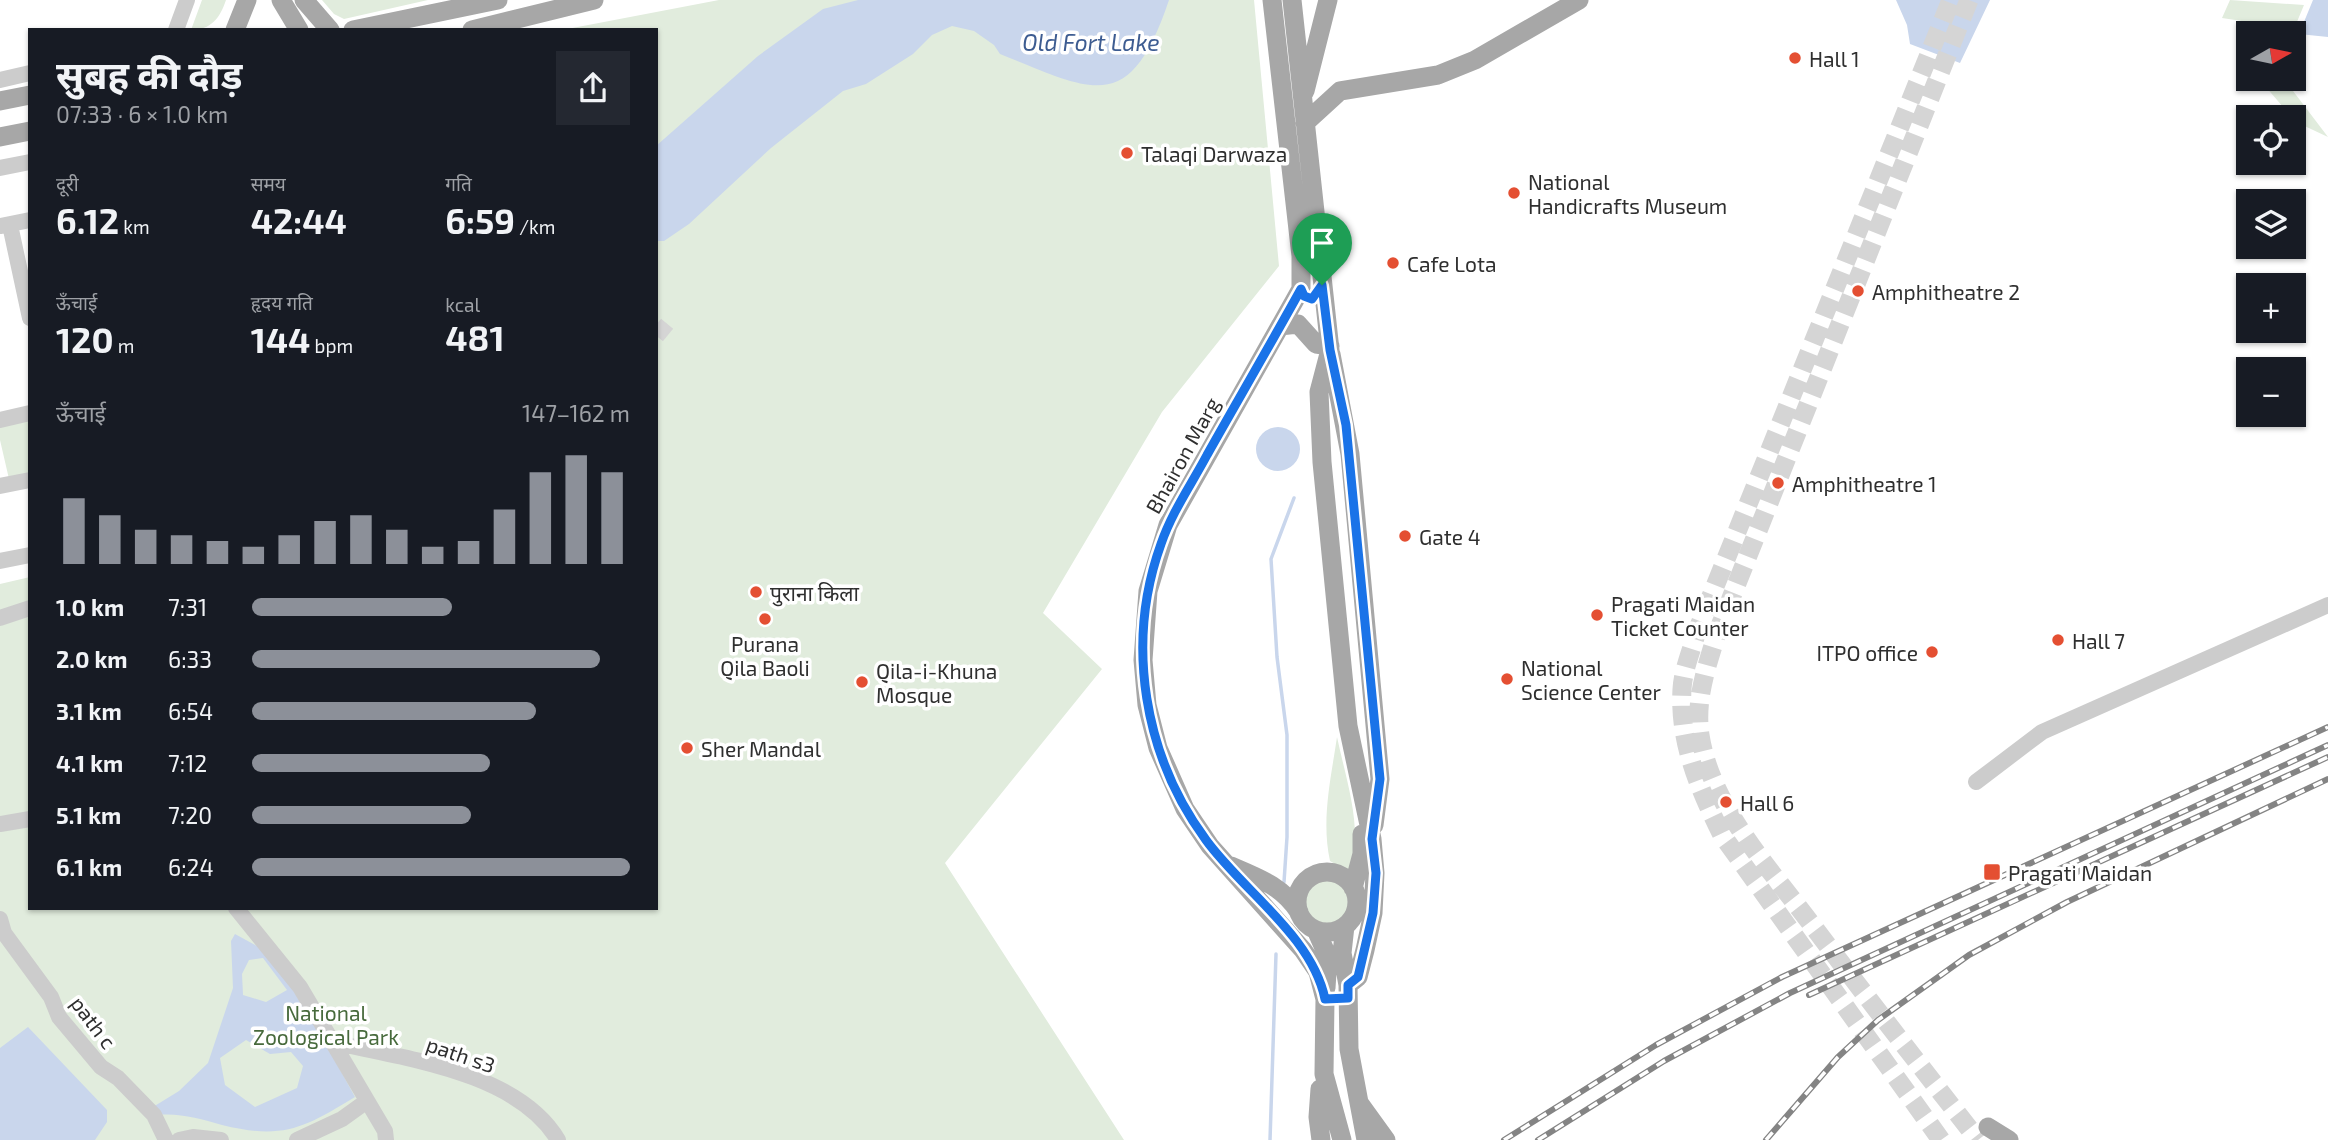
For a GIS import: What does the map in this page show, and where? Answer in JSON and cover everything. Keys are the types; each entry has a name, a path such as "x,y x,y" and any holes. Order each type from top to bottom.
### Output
{"main road":[{"path":"236,28 247,0"},
{"path":"281,0 298,28"},
{"path":"304,0 328,28"},
{"path":"363,28 498,0"},
{"path":"480,28 594,0"},
{"name":"Bhairon Marg","path":"1272,0 1301,256 1301,289 1178,504 1160,547 1144,614 1144,683 1158,748 1185,809 1224,863 1312,962 1325,999 1324,1074 1342,1140"},
{"path":"1292,0 1322,285 1330,348 1346,425 1355,512 1380,779 1372,839"},
{"path":"1302,103 1328,0"},
{"path":"1305,123 1340,91 1438,75 1475,60 1579,0"},
{"path":"0,101 28,95"},
{"path":"0,137 28,131"},
{"path":"1301,289 1304,296 1312,299 1322,285"},
{"path":"1280,326 1298,324 1316,344 1330,348"},
{"path":"1316,930 1328,957 1325,999 1348,992 1358,977 1373,913 1376,873 1372,839 1348,726 1331,551 1319,392 1330,348"},
{"path":"1331,551 1355,512"},
{"path":"1360,784 1362,853 1353,888 1357,906 1345,926 1342,953 1348,992 1349,1049 1366,1140"},
{"path":"1224,863 1269,882 1286,896 1306,923 1316,930 1334,932 1345,926"},
{"path":"1299,912 1297,900 1301,887 1315,875 1334,873 1353,888"},
{"path":"1321,1140 1318,1106 1324,1074"},
{"path":"1357,1101 1387,1140"},
{"path":"1987,1127 2009,1140"}],"street":[{"path":"177,28 187,0"},
{"path":"0,80 28,73"},
{"path":"0,168 28,162"},
{"path":"28,220 5,226 28,311"},
{"path":"0,420 28,413"},
{"path":"0,486 28,480"},
{"path":"0,561 28,555"},
{"path":"1976,782 2042,732 2328,605"},
{"path":"0,618 28,609"},
{"path":"0,824 28,819"},
{"path":"238,910 300,987 385,1131 386,1140"},
{"name":"path c","path":"0,919 4,933 51,997 59,1017 102,1067 118,1078 155,1115 166,1140"},
{"name":"path s3","path":"332,1042 407,1058 489,1085 522,1101 541,1116 558,1140"},
{"path":"297,1140 342,1119 367,1101"},
{"path":"179,1140 193,1137 221,1140"}],"green space":[{"path":"202,0 226,0 214,22 204,28 192,28"},
{"path":"322,0 428,0 344,19 334,14"},
{"name":"National Zoological Park","path":"719,0 1254,0 1279,266 1162,412 1043,613 1102,669 945,863 1124,1140 0,1140 0,584 28,577 28,910 658,910 658,28 572,28"},
{"path":"2230,0 2304,5 2297,21 2242,21 2222,18"},
{"path":"2269,91 2293,91 2304,105 2281,105"},
{"path":"2306,108 2328,137 2306,127"},
{"path":"28,417 28,474 9,479 0,440 0,424"},
{"path":"1337,737 1354,822 1354,857 1350,873 1330,861 1327,846 1328,799"},
{"path":"1327,880 1336,881 1343,886 1348,893 1348,911 1343,918 1336,923 1327,924 1318,923 1311,918 1306,911 1305,902 1306,893 1311,886 1318,881"}],"water":[{"name":"Old Fort Lake","path":"858,0 1169,0 1154,37 1139,63 1123,78 1105,85 1084,84 1061,78 1000,54 994,45 974,31 952,26 932,35 913,54 866,84 843,91 771,148 689,224 664,241 658,241 658,144 758,56 823,9"},
{"path":"1896,0 1990,0 1960,63 1910,44 1907,25"},
{"path":"2313,0 2328,0 2328,37 2306,35 2304,21"},
{"path":"1278,427 1287,428 1294,433 1299,440 1299,458 1294,465 1287,470 1278,471 1269,470 1262,465 1257,458 1256,449 1257,440 1262,433 1269,428"},
{"path":"235,934 264,950 301,998 355,1097 321,1117 277,1131 243,1129 190,1117 158,1115 153,1107 179,1091 208,1063 233,988 231,941","holes":["263,958 287,990 266,1002 243,995 242,974 249,960","246,1040 270,1054 291,1052 303,1066 297,1088 255,1107 225,1085 220,1058"]},
{"path":"28,1027 107,1110 107,1122 95,1140 0,1140 0,1048"}],"waterway":[{"path":"1284,882 1287,735 1277,657 1271,559 1294,498"},
{"path":"1270,1140 1276,954"}],"tunnel":[{"path":"1941,1140 1722,835 1698,782 1687,747 1682,689 1697,631 1951,0"},
{"path":"1969,0 1716,636 1702,685 1699,722 1706,761 1728,810 1743,834 1978,1140"},
{"path":"658,327 668,335"}],"railway":[{"path":"1504,1140 1656,1045 1782,977 2328,727"},
{"path":"1538,1140 1664,1061 1790,993 2328,745"},
{"path":"1809,995 2328,757"},
{"path":"1766,1140 1838,1057 1878,1020 1969,955 2067,902 2328,779"}],"place":[{"name":"Hall 1","path":"1795,58"},
{"name":"Talaqi Darwaza","path":"1127,153"},
{"name":"National Handicrafts Museum","path":"1514,193"},
{"name":"Cafe Lota","path":"1393,263"},
{"name":"Amphitheatre 2","path":"1858,291"},
{"name":"Amphitheatre 1","path":"1778,483"},
{"name":"Gate 4","path":"1405,536"},
{"name":"पुराना किला","path":"756,592"},
{"name":"Pragati Maidan Ticket Counter","path":"1597,615"},
{"name":"Purana Qila Baoli","path":"765,619"},
{"name":"Hall 7","path":"2058,640"},
{"name":"ITPO office","path":"1932,652"},
{"name":"National Science Center","path":"1507,679"},
{"name":"Qila-i-Khuna Mosque","path":"862,682"},
{"name":"Sher Mandal","path":"687,748"},
{"name":"Hall 6","path":"1726,802"},
{"name":"Pragati Maidan","path":"1992,872"}],"route":[{"path":"1322,285 1330,350 1350,454 1380,779 1372,839 1376,873 1373,913 1365,950 1358,977 1348,985 1348,998 1325,999 1322,982 1312,962 1224,863 1185,809 1166,769 1152,727 1143,660 1144,614 1148,591 1160,547 1178,504 1301,289 1304,296 1312,299 1319,293 1322,285"}]}
